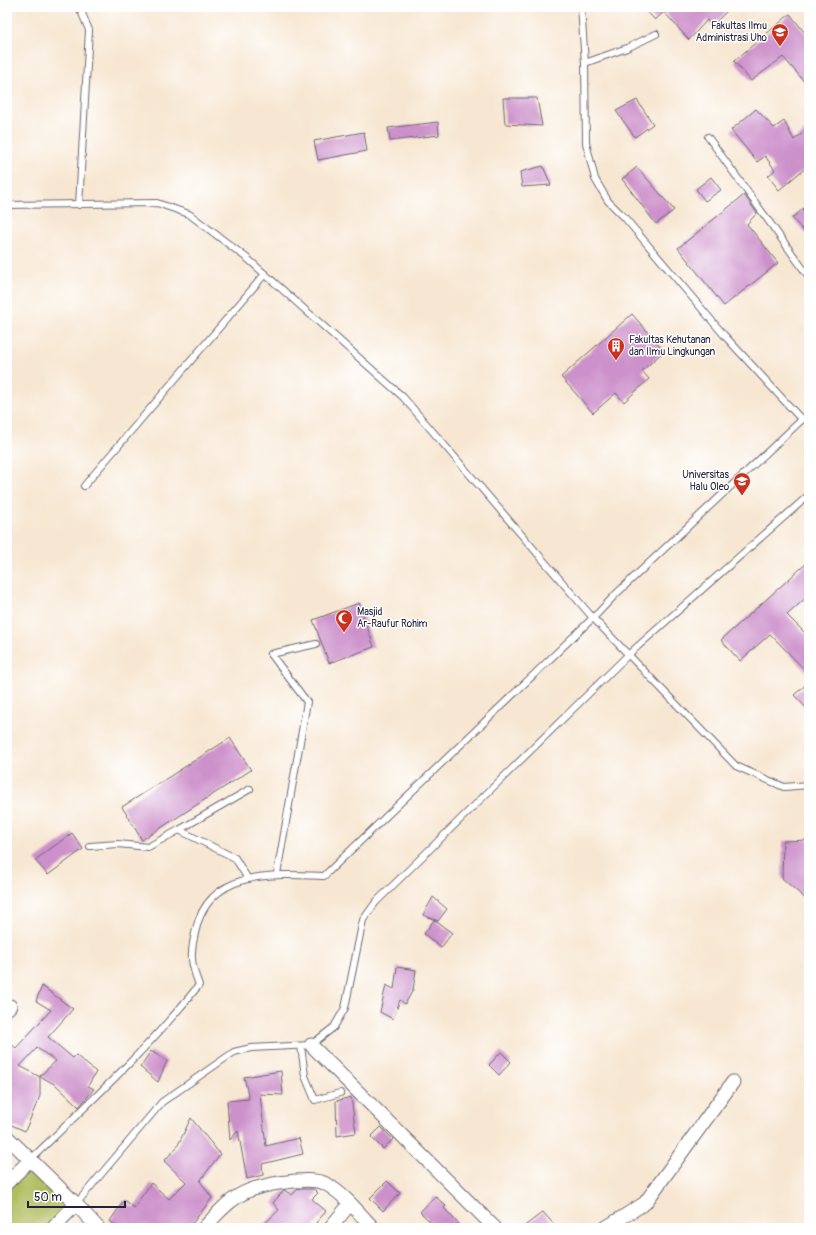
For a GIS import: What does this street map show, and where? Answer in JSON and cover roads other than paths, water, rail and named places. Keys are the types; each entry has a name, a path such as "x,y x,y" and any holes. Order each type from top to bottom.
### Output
{"street":[{"path":"306,1045 495,1228"},
{"path":"605,1228 645,1203 733,1082"},
{"path":"7,1136 76,1204 93,1226"},
{"path":"7,1183 30,1158"},
{"path":"204,1228 219,1212 240,1194 257,1188 304,1181 317,1181 325,1183 334,1189 373,1228"},
{"path":"53,1228 76,1204"},
{"path":"330,1228 350,1204"}],"lane":[{"path":"77,7 81,11 89,30 79,205"},
{"path":"581,7 585,63 586,143 595,179 608,201 625,218 724,335 802,420"},
{"path":"585,63 627,48 656,34"},
{"path":"708,137 809,276"},
{"path":"7,205 157,203 189,214 265,274 403,397 593,618 736,766 784,787 809,785"},
{"path":"84,486 265,274"},
{"path":"30,1158 124,1069 173,1019 196,990 199,985 192,967 191,946 198,917 217,891 242,880 277,874 324,876 593,618 622,588 809,413"},
{"path":"76,1204 162,1102 234,1052 251,1048 306,1045 334,1027 345,1008 363,920 376,902 629,654 809,495"},
{"path":"277,874 306,702 271,654 316,644"},
{"path":"90,846 118,844 148,847 250,789"},
{"path":"179,830 235,858 248,879"},
{"path":"306,1045 305,1076 315,1100 340,1093"}],"place":[{"name":"Fakultas Ilmu Administrasi Uho","path":"780,47"},
{"name":"Fakultas Kehutanan dan Ilmu Lingkungan","path":"616,361"},
{"name":"Universitas Halu Oleo","path":"742,496"},
{"name":"Masjid Ar-Raufur Rohim","path":"344,633"}]}
